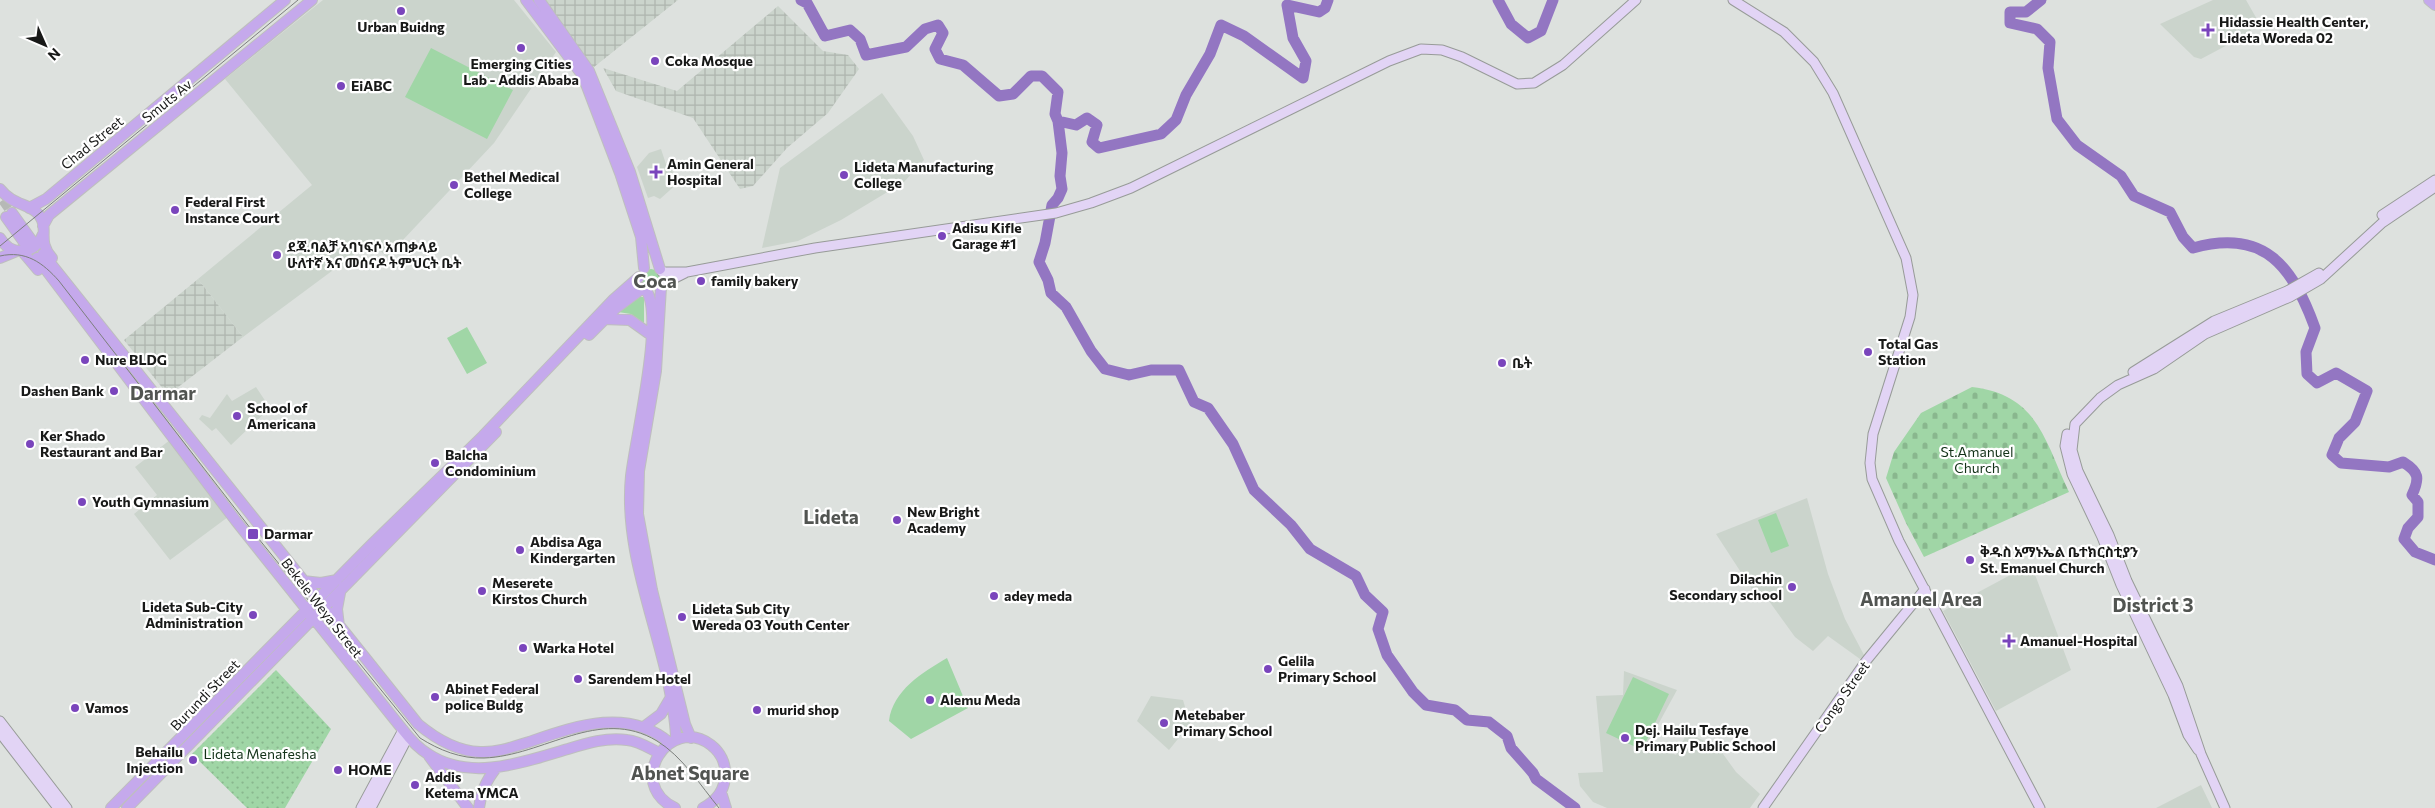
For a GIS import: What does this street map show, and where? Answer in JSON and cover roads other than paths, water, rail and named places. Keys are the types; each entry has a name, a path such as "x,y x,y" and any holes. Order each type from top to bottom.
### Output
{"main road":[{"name":"Chad Street","path":"6,217 9,209 41,203 53,194 285,0"},
{"name":"Smuts Av","path":"24,247 34,247 49,215 312,0"},
{"path":"526,0 583,76 620,173 638,228 645,261 641,273 645,289 652,304 651,335 648,371 631,477 630,499 635,550 671,697 676,725 673,741"},
{"path":"539,0 590,71 630,172 661,270 662,285 656,371 639,471 638,514 652,590 685,724 691,738"},
{"path":"322,604 338,580 483,436 614,298 641,273 652,266 661,270 687,272 815,248 1052,214 1091,203 1131,188 1389,61 1416,50 1442,50 1462,57 1518,84 1534,83 1563,65 1636,0"},
{"path":"1733,0 1784,32 1814,62 1833,93 1906,258 1913,294 1910,317 1878,417 1870,463 1878,496 2040,808"},
{"path":"2429,0 2435,5"},
{"path":"2307,284 2378,219 2410,195 2435,180"},
{"path":"2223,808 2201,754 2178,686 2127,581 2109,535 2078,471 2072,450 2073,431 2078,419 2089,407 2118,385 2154,369 2205,334 2289,294 2340,264 2382,223 2435,187"},
{"path":"0,189 13,202 27,207 39,215 43,230 43,245 46,252 119,343 146,380 152,393"},
{"path":"6,217 24,247 79,322 107,350"},
{"path":"0,238 6,246 24,247"},
{"path":"0,258 24,247"},
{"name":"Bekele Weya Street","path":"659,753 628,740 591,741 521,763 496,768 472,768 428,755 406,734 232,516 107,350 40,256 418,724 438,740 467,750 487,753 513,748 590,724 614,721 645,726 673,741"},
{"path":"322,604 340,592 378,550 477,453 604,319 645,289 654,291 687,272"},
{"path":"2223,808 2072,474 2066,446 2069,428 2074,418 2089,402 2115,382 2154,360 2200,329 2289,294"},
{"path":"604,319 630,320 651,335"},
{"path":"303,581 321,583 338,580"},
{"name":"Congo Street","path":"1763,808 1866,661 1925,589"},
{"path":"339,626 336,608 340,592"},
{"name":"Burundi Street","path":"111,808 322,604"},
{"name":"Burundi Street","path":"127,808 311,615"},
{"path":"645,726 661,714 671,697"},
{"path":"0,721 67,808"},
{"path":"590,724 591,741"},
{"path":"0,733 58,808"},
{"path":"361,808 406,734"},
{"path":"371,808 406,734"},
{"path":"675,808 661,798 653,781 652,771 659,753 673,741 691,738 708,743 721,756 726,778 721,792 703,808"},
{"path":"2192,743 2201,754"},
{"path":"428,755 468,808"},
{"path":"479,808 486,782 496,768"},
{"path":"721,792 726,808"}],"waterway":[{"path":"801,0 807,3 825,36 850,30 860,39 866,55 906,47 925,29 938,25 943,33 935,49 940,59 963,65 999,96 1013,94 1031,76 1042,76 1058,92 1055,114 1058,121 1076,125 1087,118 1097,125 1092,142 1099,148 1161,134 1176,120 1186,95 1210,54 1221,25 1244,36 1303,78 1306,61 1293,38 1287,5 1319,12 1325,8 1328,0"},
{"path":"1498,0 1511,24 1528,38 1541,31 1553,0"},
{"path":"2041,0 2026,12 2010,12 2010,23 2037,29 2050,42 2048,68 2057,119 2077,145 2121,176 2134,196 2170,212 2183,237 2193,248 2218,243 2239,243 2257,248 2273,258 2286,271 2297,287 2315,328 2306,352 2307,374 2317,383 2336,373 2367,391 2355,422 2339,438 2332,455 2341,463 2389,467 2403,462 2415,472 2417,480 2412,495 2418,502 2418,517 2408,528 2404,539 2415,552 2435,560"},
{"path":"1058,121 1062,153 1060,176 1062,189 1052,205 1045,243 1039,262 1048,280 1051,293 1066,307 1091,351 1105,369 1129,375 1151,370 1179,370 1194,402 1208,408 1233,444 1254,490 1291,525 1310,549 1356,576 1365,595 1383,612 1378,629 1387,655 1413,692 1426,705 1455,710 1467,720 1489,722 1507,736 1511,748 1536,779 1575,808"}],"tunnel":[{"path":"3,200 12,213"}],"tram line":[{"path":"0,246 298,0"},
{"path":"0,256 18,255 26,257 47,269 59,281 254,533 420,738 450,753 484,758 528,750 593,730 614,729 635,732 657,741 675,755 719,808"}],"place":[{"name":"Urban Buidng","path":"401,11"},
{"name":"Hidassie Health Center, Lideta Woreda 02","path":"2208,30"},
{"name":"Emerging Cities Lab - Addis Ababa","path":"521,48"},
{"name":"Coka Mosque","path":"655,61"},
{"name":"EiABC","path":"341,86"},
{"name":"Amin General Hospital","path":"656,172"},
{"name":"Lideta Manufacturing College","path":"844,175"},
{"name":"Bethel Medical College","path":"454,185"},
{"name":"Federal First Instance Court","path":"175,210"},
{"name":"Adisu Kifle Garage #1","path":"942,236"},
{"name":"ደጃ.ባልቻ አባነፍሶ አጠቃላይ ሁለተኛ እና መሰናዶ ትምህርት ቤት","path":"277,255"},
{"name":"family bakery","path":"701,281"},
{"name":"Total Gas Station","path":"1868,352"},
{"name":"Nure BLDG","path":"85,360"},
{"name":"ቤት","path":"1502,363"},
{"name":"Dashen Bank","path":"114,391"},
{"name":"School of Americana","path":"237,416"},
{"name":"Ker Shado Restaurant and Bar","path":"30,444"},
{"name":"Balcha Condominium","path":"435,463"},
{"name":"Youth Gymnasium","path":"82,502"},
{"name":"New Bright Academy","path":"897,520"},
{"name":"Darmar","path":"253,534"},
{"name":"Abdisa Aga Kindergarten","path":"520,550"},
{"name":"ቅዱስ አማኑኤል ቤተክርስቲያን St. Emanuel Church","path":"1970,560"},
{"name":"Dilachin Secondary school","path":"1792,587"},
{"name":"Meserete Kirstos Church","path":"482,591"},
{"name":"adey meda","path":"994,596"},
{"name":"Lideta Sub-City Administration","path":"253,615"},
{"name":"Lideta Sub City Wereda 03 Youth Center","path":"682,617"},
{"name":"Amanuel-Hospital","path":"2009,641"},
{"name":"Warka Hotel","path":"523,648"},
{"name":"Gelila Primary School","path":"1268,669"},
{"name":"Sarendem Hotel","path":"578,679"},
{"name":"Abinet Federal police Buldg","path":"435,697"},
{"name":"Alemu Meda","path":"930,700"},
{"name":"Vamos","path":"75,708"},
{"name":"murid shop","path":"757,710"},
{"name":"Metebaber Primary School","path":"1164,723"},
{"name":"Dej. Hailu Tesfaye Primary Public School","path":"1625,738"},
{"name":"Behailu Injection","path":"193,760"},
{"name":"HOME","path":"338,770"},
{"name":"Addis Ketema YMCA","path":"415,785"}],"district":[{"name":"Coca","path":"655,281"},
{"name":"Darmar","path":"163,393"},
{"name":"Lideta","path":"831,517"},
{"name":"Amanuel Area","path":"1921,599"},
{"name":"District 3","path":"2153,605"},
{"name":"Abnet Square","path":"690,773"}],"park label":[{"name":"St.Amanuel Church","path":"1977,460"},
{"name":"Lideta Menafesha","path":"260,754"}]}
